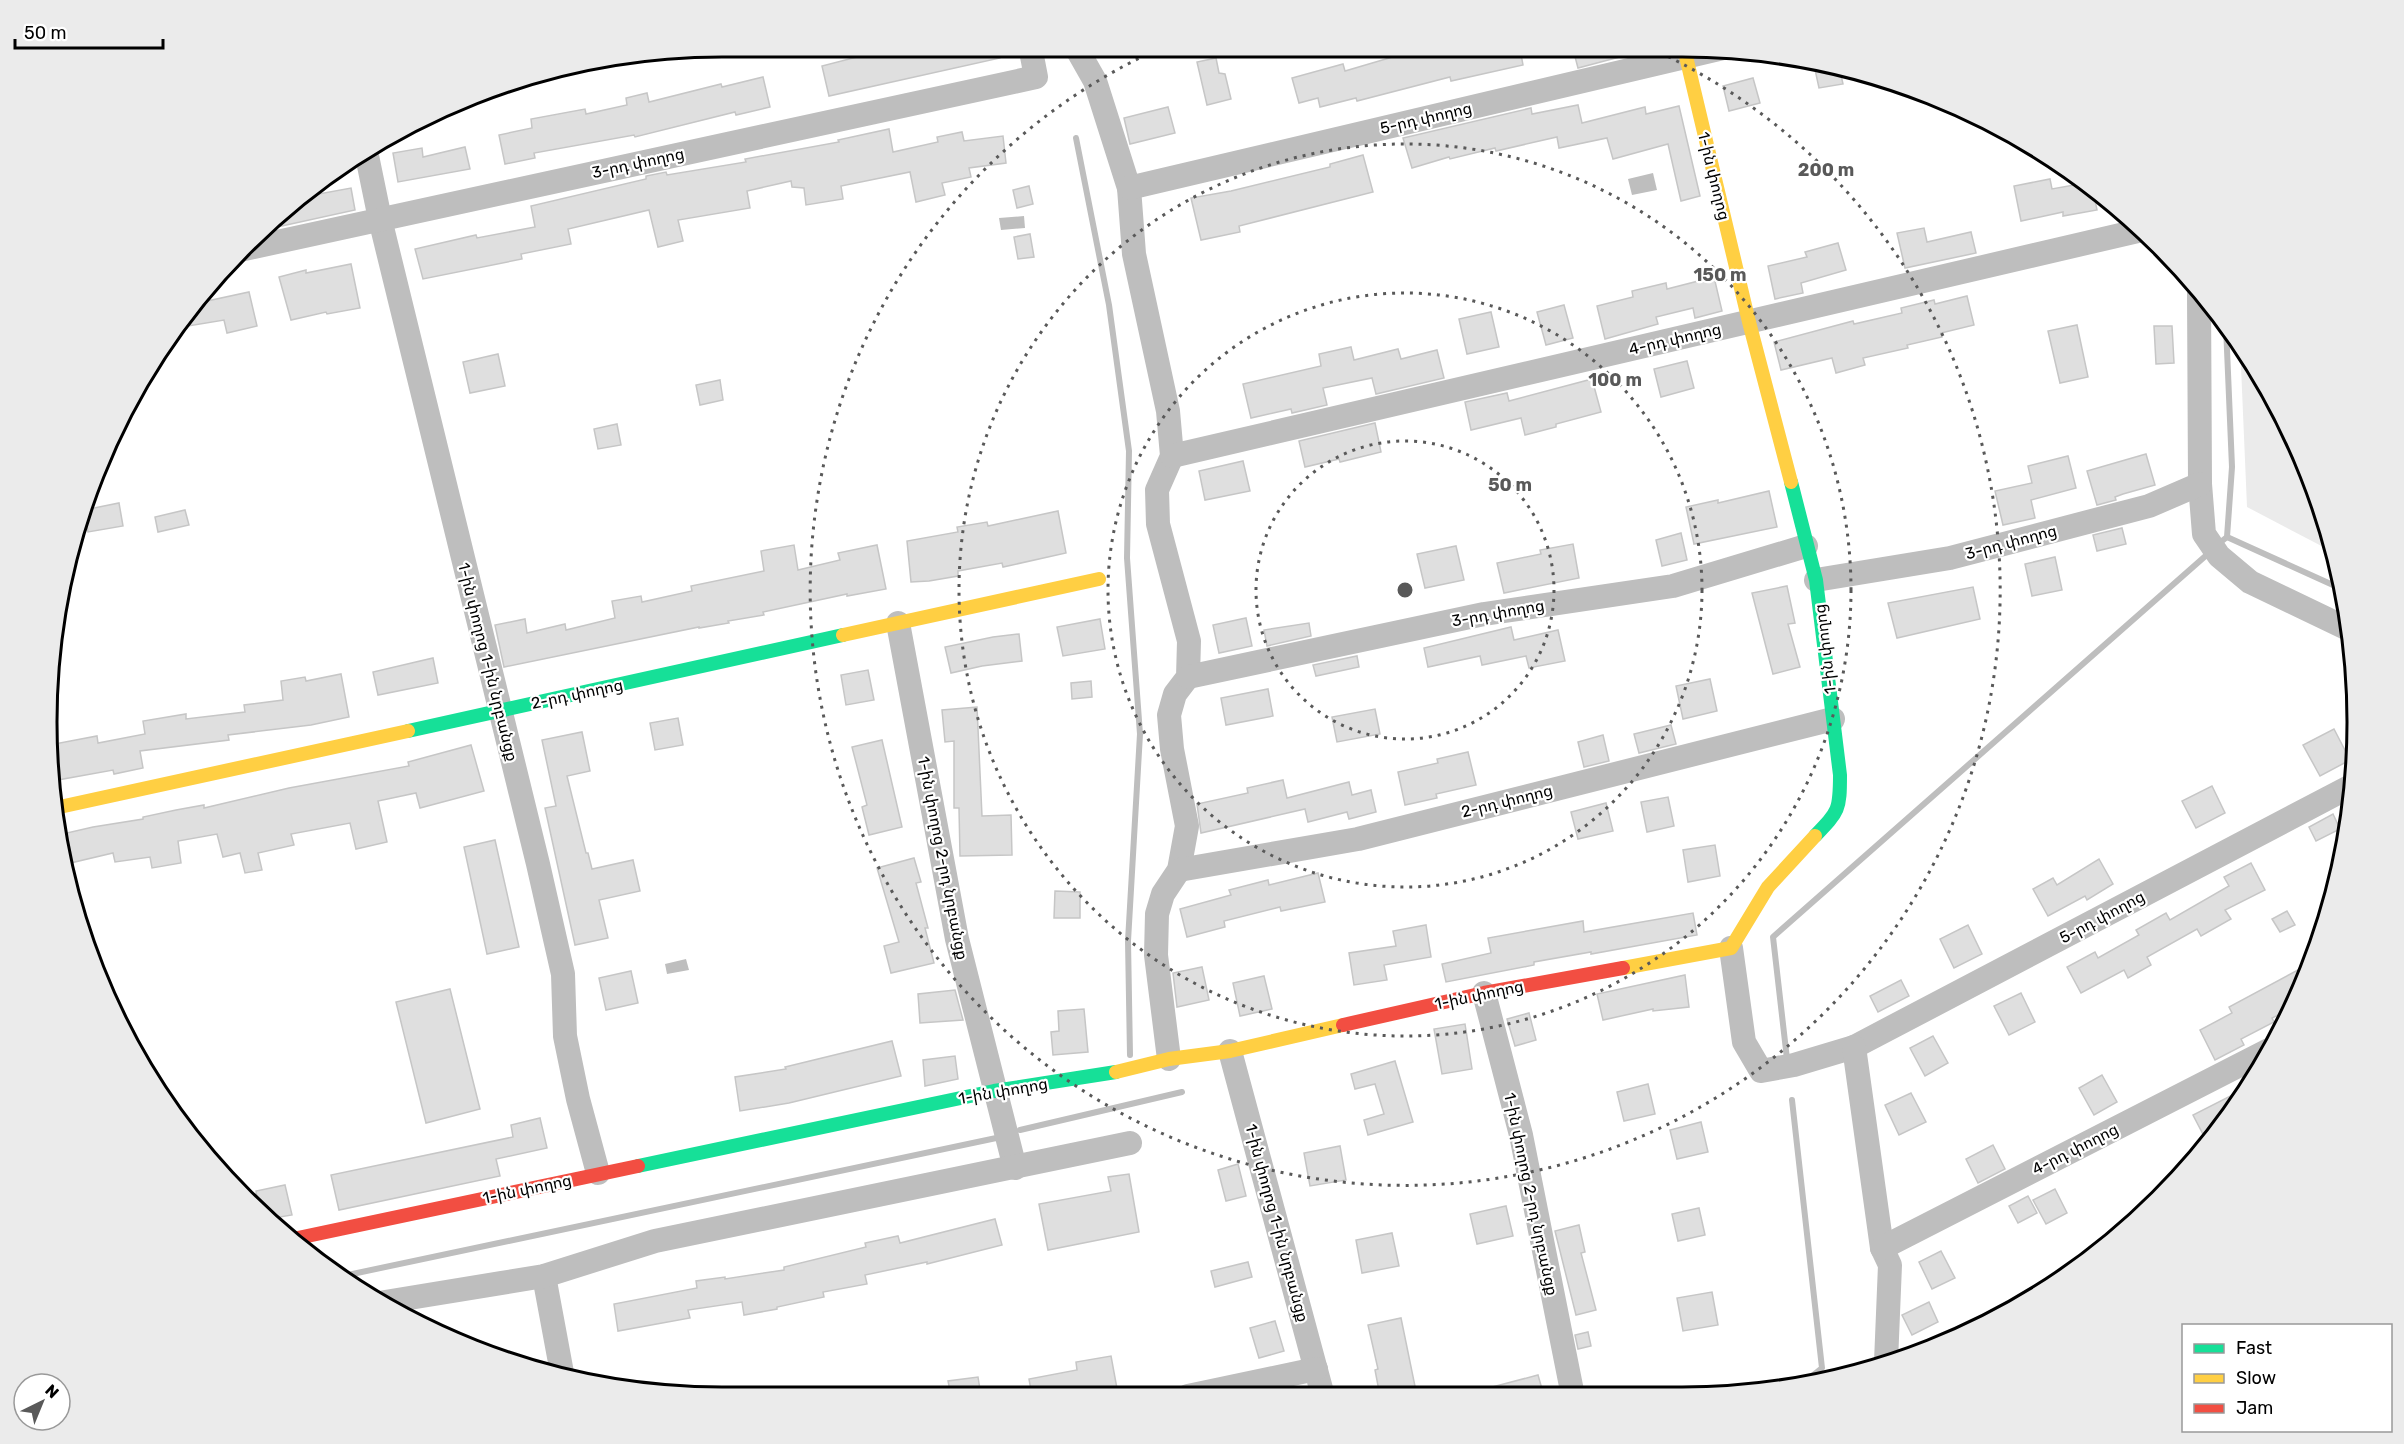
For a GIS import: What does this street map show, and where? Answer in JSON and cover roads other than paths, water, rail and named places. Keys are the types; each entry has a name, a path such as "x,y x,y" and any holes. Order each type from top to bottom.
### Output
{"street":[{"name":"3-րդ փողոց","path":"260,245 1036,77 1032,57"},
{"path":"1081,57 1095,81 1129,188 1134,254 1168,411 1172,456 1158,490 1158,524 1189,641 1188,677 1175,694 1169,715 1172,749 1187,826 1179,870 1163,894 1157,914 1156,955 1169,1059"},
{"name":"5-րդ փողոց","path":"1129,188 1668,57"},
{"name":"1-ին փողոց","path":"302,1237 994,1091 1122,1071 1169,1059 1230,1051 1484,993 1731,948 1768,887 1830,820 1840,804 1840,775 1816,580 1749,322 1685,57"},
{"name":"1-ին փողոց 1-ին նրբանցք","path":"368,160 380,219 538,864 563,974 565,1036 578,1098 598,1173"},
{"name":"4-րդ փողոց","path":"1172,456 2131,233"},
{"path":"2199,304 2200,484 2204,534 2218,556 2250,582 2339,625"},
{"name":"3-րդ փողոց","path":"1816,580 1950,558 2150,506 2200,484"},
{"name":"3-րդ փողոց","path":"1188,677 1484,614 1673,586 1806,546"},
{"name":"2-րդ փողոց","path":"63,806 1100,579"},
{"name":"1-ին փողոց 2-րդ նրբանցք","path":"898,623 957,939 1015,1168"},
{"name":"2-րդ փողոց","path":"1179,870 1358,838 1833,719"},
{"name":"5-րդ փողոց","path":"1731,948 1744,1042 1761,1071 1794,1065 1854,1047 2343,790"},
{"name":"1-ին փողոց 2-րդ նրբանցք","path":"1484,993 1521,1135 1571,1387"},
{"path":"1854,1047 1882,1248 1890,1265 1886,1355"},
{"name":"1-ին փողոց 1-ին նրբանցք","path":"1230,1051 1321,1387"},
{"name":"4-րդ փողոց","path":"1882,1248 2257,1056"},
{"path":"394,1300 544,1275 655,1240 1130,1143"},
{"path":"544,1275 561,1367"},
{"path":"1231,1387 1316,1369"}],"waterway":[{"path":"1076,138 1109,305 1129,451 1127,558 1140,734 1128,941 1130,1055"},
{"path":"2217,545 2227,537 2232,467 2227,341"},
{"path":"2227,537 2332,585"},
{"path":"1787,1059 1773,937 2210,552"},
{"path":"1020,1130 1182,1092"},
{"path":"1792,1100 1822,1368 1816,1373"},
{"path":"352,1274 1001,1137"}]}
